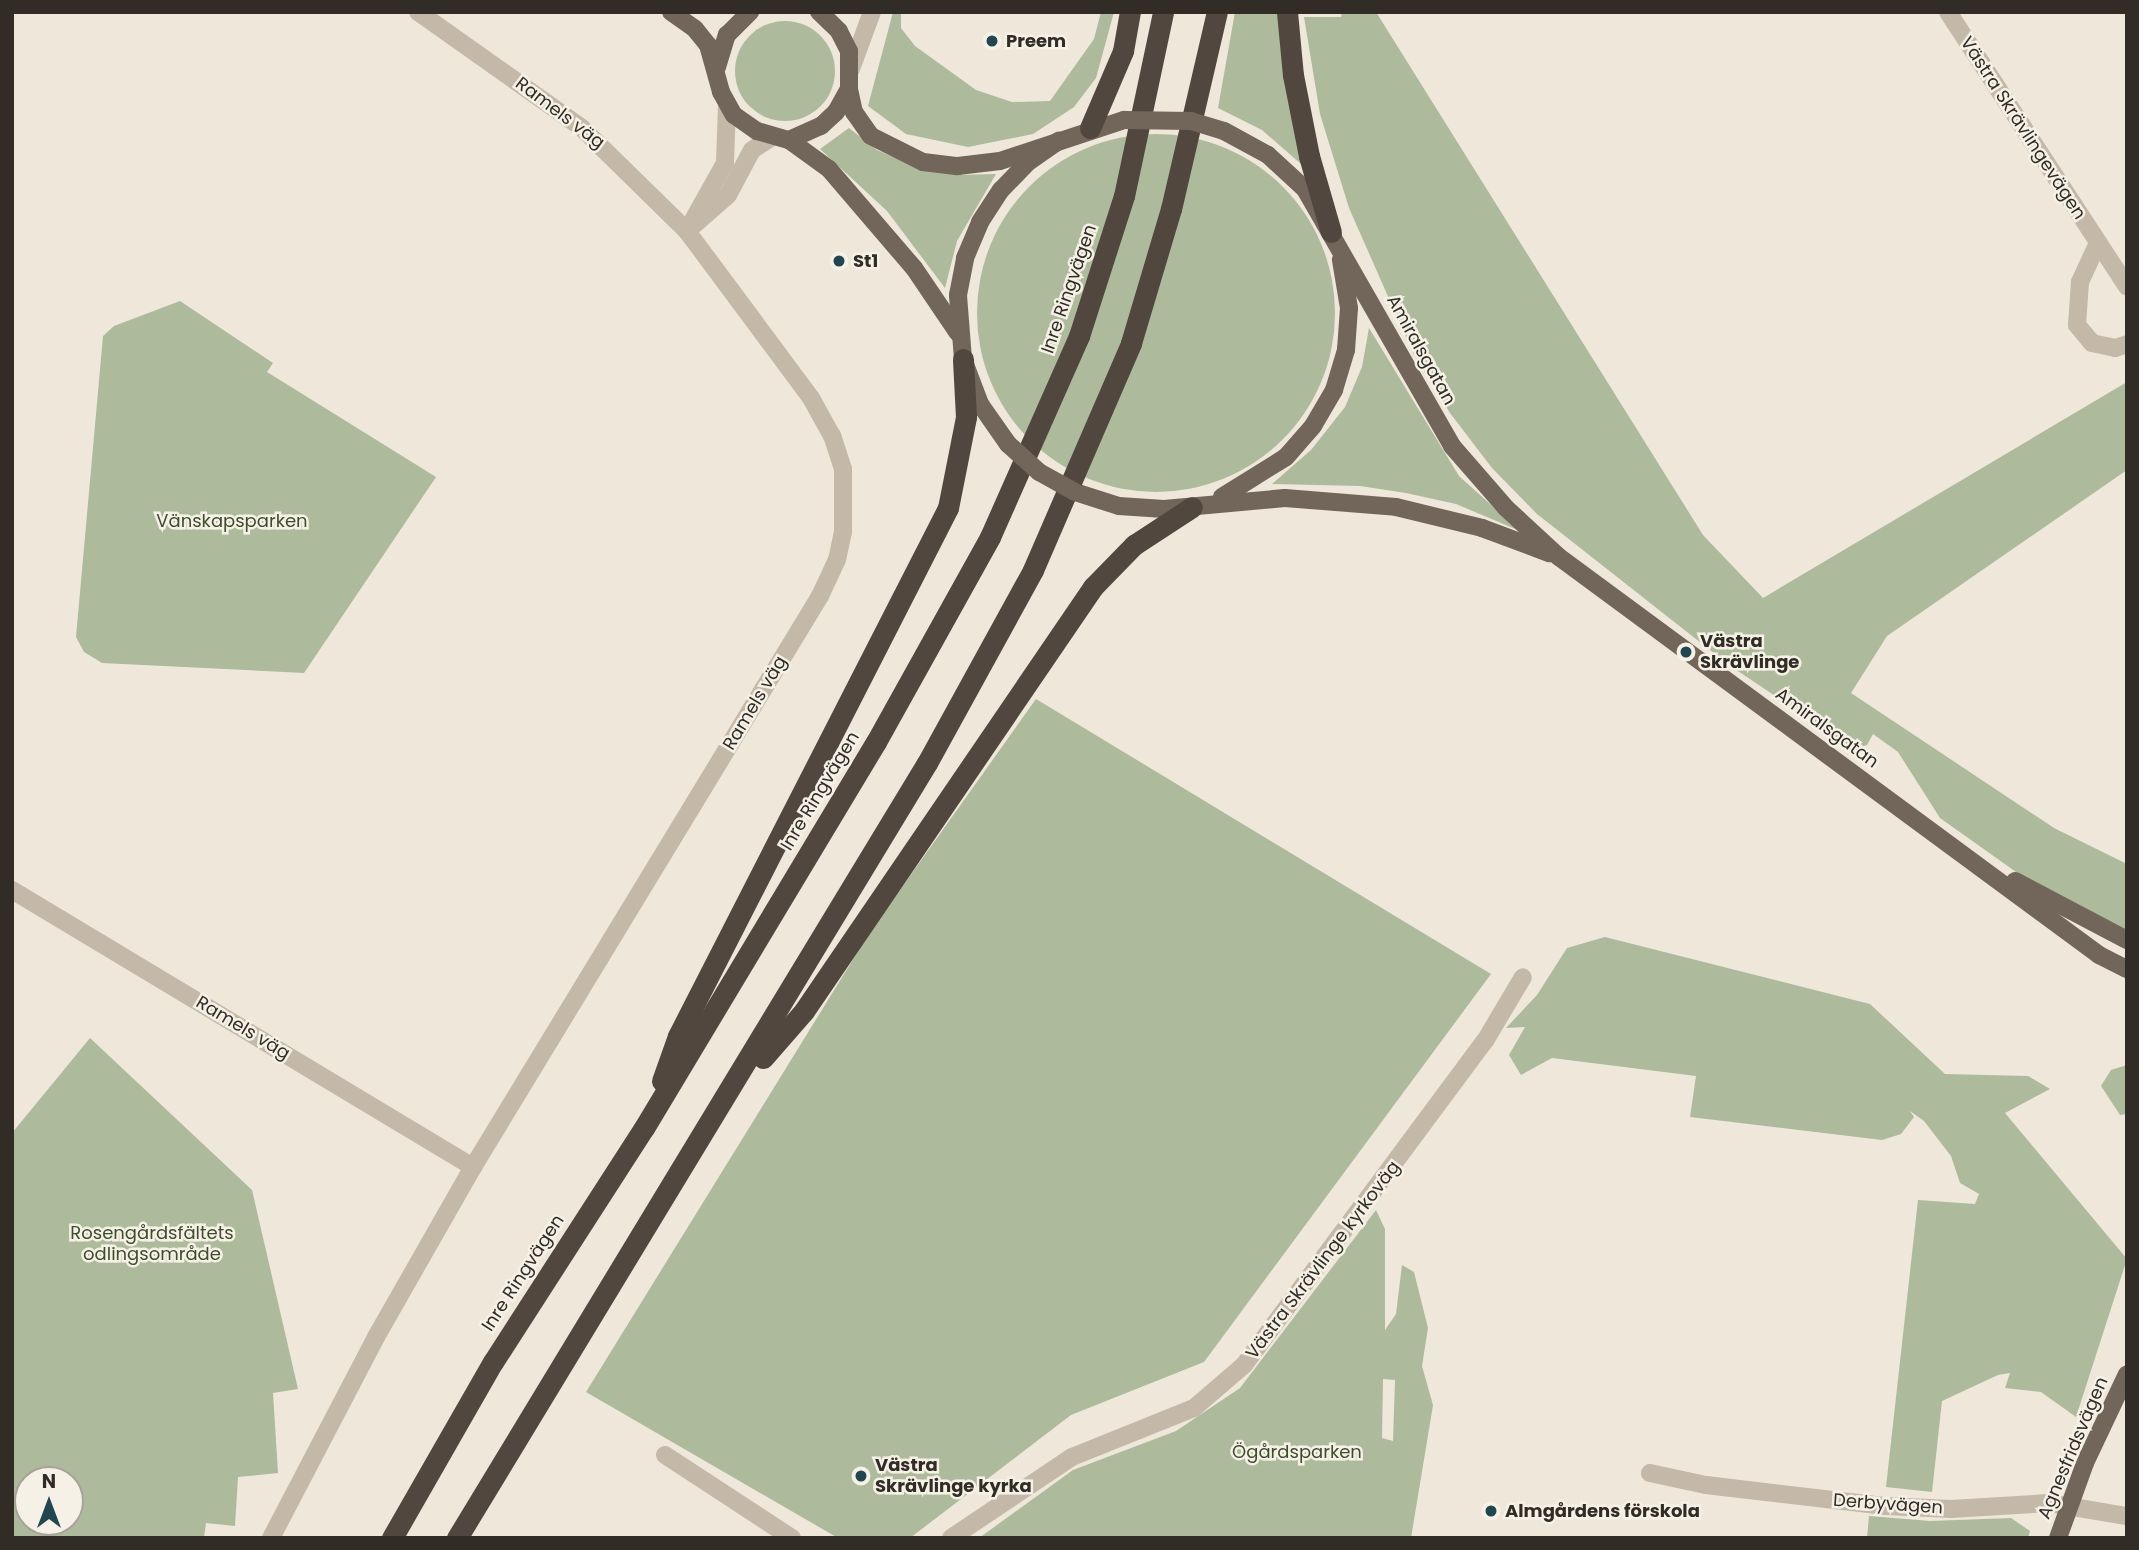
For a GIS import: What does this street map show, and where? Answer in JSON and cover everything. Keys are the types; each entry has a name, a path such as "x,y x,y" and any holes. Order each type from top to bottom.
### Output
{"highway":[{"path":"1090,128 1123,51 1130,12"},
{"name":"Inre Ringvägen","path":"392,1538 492,1362 644,1128 876,742 1014,487 1079,336 1124,196 1163,12"},
{"path":"457,1538 727,1099 927,763 1033,570 1084,458 1130,343 1171,209 1217,12"},
{"path":"1287,12 1293,75 1309,156 1335,241"},
{"path":"644,1128 678,1037 889,631 948,508 966,417 962,359"},
{"path":"727,1099 804,1011 1093,587 1134,545 1202,504"}],"main road":[{"name":"Amiralsgatan","path":"671,12 695,29 708,45 727,106 747,126 781,139 830,169 855,196 958,333"},
{"name":"Amiralsgatan","path":"718,81 723,42 750,12"},
{"name":"Amiralsgatan","path":"820,12 839,31 852,69 849,89 854,112 872,136 923,162 958,166 1000,162 1090,128 1124,120 1169,119 1224,131 1268,155 1296,180 1335,241 1452,446 1506,508 1559,557 1735,688 1970,856 2099,955 2127,969"},
{"name":"Amiralsgatan","path":"781,139 821,126 836,112 849,89"},
{"name":"Amiralsgatan","path":"1059,141 1027,163 1001,190 979,222 965,258 958,295 958,333 962,359 980,404 1008,444 1039,472 1075,492 1119,506 1285,498 1396,507 1482,528 1559,557"},
{"name":"Amiralsgatan","path":"1202,504 1286,457 1313,426 1334,390 1346,350 1349,308 1335,241"},
{"name":"Amiralsgatan","path":"1970,856 2127,940"},
{"path":"2099,955 2127,976"},
{"name":"Agnesfridsvägen","path":"2058,1538 2070,1504 2127,1374"}],"street":[{"name":"Ramels väg","path":"271,1538 376,1337 473,1167 820,596 837,560 846,499 832,436 811,398 687,231 582,128 418,12"},
{"path":"852,69 872,12"},
{"name":"Västra Skrävlingevägen","path":"1948,12 2097,245 2127,287"},
{"path":"687,231 725,163 727,106"},
{"path":"687,231 728,195 746,158 781,139"},
{"path":"2097,245 2080,282 2077,325 2092,343 2115,348 2127,344"},
{"name":"Ramels väg","path":"12,890 473,1167"},
{"name":"Västra Skrävlinge kyrkoväg","path":"951,1538 1072,1457 1194,1408 1244,1365 1485,1041 1523,977"},
{"path":"665,1455 792,1538"},
{"name":"Derbyvägen","path":"1650,1473 1706,1485 1886,1506 1951,1509 2070,1504 2127,1516"}],"green space":[{"path":"893,12 901,12 901,28 915,46 976,90 1012,102 1050,101 1094,39 1101,12 1114,12 1096,78 1074,107 1033,134 968,147 906,134 868,106"},
{"path":"1235,12 1278,12 1301,164 1262,130 1218,108"},
{"path":"1342,12 1376,12 1703,535 1763,598 2127,382 2127,470 1887,636 1851,693 2054,828 2127,864 2127,934 2037,887 1940,818 1898,752 1873,734 1867,745 1854,749 1729,665 1537,514 1492,468 1450,413 1413,353 1349,208 1320,114 1304,17 1341,17"},
{"path":"785,21 804,24 821,35 832,52 835,71 832,90 821,107 804,118 785,121 766,118 749,107 738,90 735,71 738,52 749,35 766,24"},
{"path":"849,128 877,150 914,166 958,175 996,174 957,241 945,288 887,211 820,149"},
{"path":"1156,134 1191,138 1224,148 1255,164 1282,187 1305,214 1321,245 1331,278 1335,313 1331,348 1321,381 1305,412 1282,439 1255,462 1224,478 1191,488 1156,492 1121,488 1088,478 1057,462 1030,439 1007,412 991,381 981,348 977,313 981,278 991,245 1007,214 1030,187 1057,164 1088,148 1121,138"},
{"name":"Vänskapsparken","path":"180,301 273,363 267,372 436,477 304,673 102,663 84,652 76,637 103,336 114,326"},
{"path":"1369,328 1459,476 1520,531 1456,504 1406,493 1360,486 1272,484 1311,450 1345,407 1362,367"},
{"path":"1036,699 1491,974 1204,1362 1071,1415 910,1538 838,1538 586,1392 870,932"},
{"path":"1605,937 1870,1004 1945,1074 2028,1076 2050,1089 2005,1113 2127,1259 2076,1417 2041,1392 2005,1388 2010,1373 1998,1375 1942,1401 1932,1492 1886,1487 1918,1200 1975,1204 1979,1194 1960,1183 1951,1156 1924,1121 1910,1111 1914,1117 1901,1134 1882,1140 1690,1117 1696,1076 1552,1058 1521,1075 1509,1055 1525,1027 1506,1028 1537,995 1567,948"},
{"name":"Rosengårdsfältets odlingsområde","path":"90,1038 252,1190 298,1389 273,1393 278,1473 238,1477 235,1526 206,1523 204,1538 12,1538 12,1133"},
{"path":"2127,1065 2127,1114 2120,1115 2101,1086 2111,1070"},
{"name":"Ögårdsparken","path":"1376,1210 1385,1229 1385,1330 1396,1314 1402,1265 1414,1272 1428,1328 1422,1366 1433,1405 1411,1538 979,1538 1073,1470 1176,1431 1240,1388","holes":["1383,1379 1395,1380 1393,1441 1382,1438"]},
{"path":"1869,1516 1930,1521 2011,1518 2030,1531 2028,1538 1867,1538"}],"place":[{"name":"Preem","path":"992,41"},
{"name":"St1","path":"839,261"},
{"name":"Västra Skrävlinge","path":"1686,652"},
{"name":"Västra Skrävlinge kyrka","path":"861,1476"},
{"name":"Almgårdens förskola","path":"1491,1511"}]}
